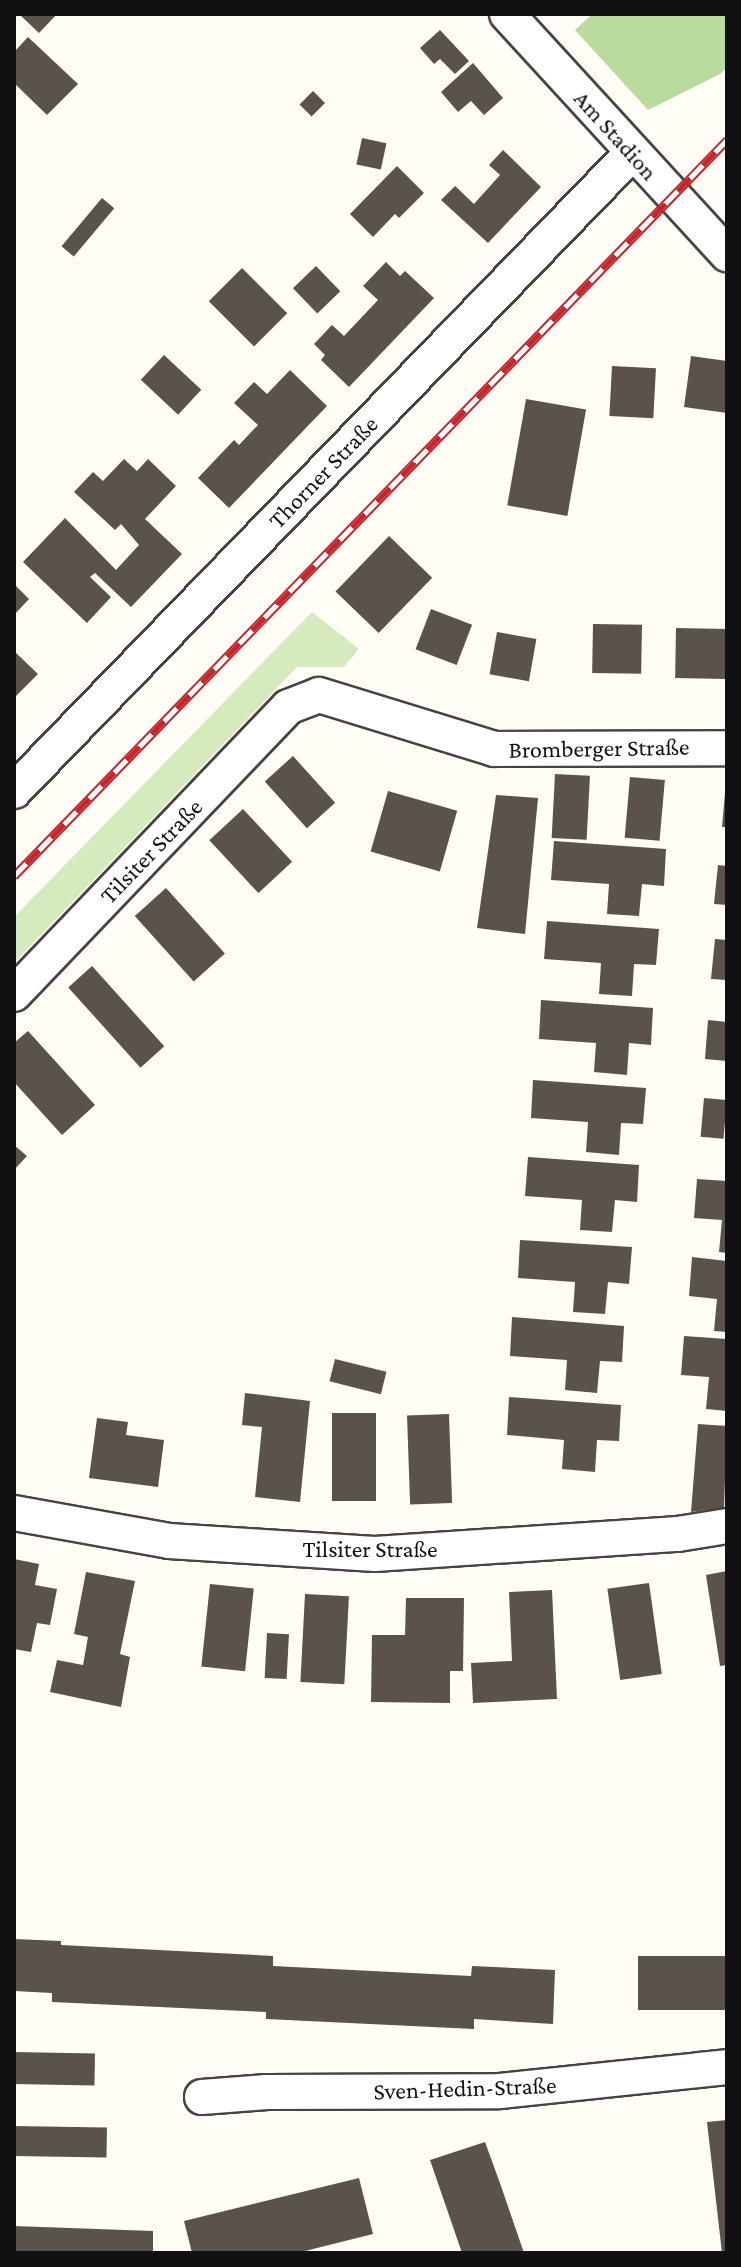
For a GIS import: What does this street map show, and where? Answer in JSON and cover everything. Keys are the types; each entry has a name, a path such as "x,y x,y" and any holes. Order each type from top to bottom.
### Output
{"street":[{"name":"Am Stadion","path":"507,14 727,254"},
{"name":"Thorner Straße","path":"14,791 632,153"},
{"name":"Bromberger Straße","path":"288,707 319,695 494,749 727,748"},
{"name":"Tilsiter Straße","path":"14,994 288,707"},
{"name":"Tilsiter Straße","path":"14,1513 169,1541 375,1554 678,1534 727,1526"},
{"name":"Sven-Hedin-Straße","path":"202,2097 267,2092 500,2091 727,2067"}],"green space":[{"path":"592,14 727,14 727,67 720,74 648,110 575,30"},
{"path":"312,612 359,649 344,667 297,667 14,963 14,917"}],"building":[{"path":"19,14 57,14 39,33"},
{"path":"440,30 469,61 455,74 440,59 434,64 420,48"},
{"path":"28,37 78,84 47,115 14,83 14,52"},
{"path":"473,63 503,98 484,115 471,101 458,112 441,92"},
{"path":"313,91 325,103 312,116 300,104"},
{"path":"362,138 386,143 381,170 356,164"},
{"path":"503,150 541,187 488,243 441,200 455,186 474,204 500,175 489,165"},
{"path":"397,166 424,193 399,218 395,214 373,237 350,214"},
{"path":"102,198 114,208 74,257 62,246"},
{"path":"386,262 400,276 405,271 434,298 349,387 321,360 325,355 314,344 332,325 344,336 378,300 363,286"},
{"path":"316,266 340,291 317,313 293,288"},
{"path":"242,268 287,313 254,346 209,301"},
{"path":"164,355 201,390 178,415 141,380"},
{"path":"691,356 727,361 727,413 684,407"},
{"path":"612,366 656,368 653,418 609,416"},
{"path":"290,370 327,406 229,508 198,478 234,440 239,445 258,425 234,403 254,382 267,394"},
{"path":"526,399 586,410 567,516 507,505"},
{"path":"124,459 137,471 148,459 176,486 145,519 182,554 131,607 95,573 90,577 111,597 87,623 23,562 65,518 116,570 139,545 121,524 115,530 74,492 93,472 103,481"},
{"path":"389,536 432,578 379,633 336,591"},
{"path":"14,584 29,599 14,615"},
{"path":"431,609 472,625 457,665 416,649"},
{"path":"593,624 642,625 641,674 592,673"},
{"path":"676,628 727,629 726,679 675,678"},
{"path":"497,632 536,639 529,681 490,674"},
{"path":"14,651 38,674 14,698"},
{"path":"293,756 335,803 307,828 265,781"},
{"path":"555,774 590,776 587,840 552,838"},
{"path":"630,777 665,780 660,841 625,838"},
{"path":"388,791 457,811 440,871 371,852"},
{"path":"725,793 727,827 722,827"},
{"path":"496,795 538,798 525,934 477,928"},
{"path":"243,809 292,862 258,893 209,840"},
{"path":"554,841 666,849 664,886 642,884 639,916 607,914 609,884 551,880"},
{"path":"718,865 727,866 727,905 714,904"},
{"path":"166,888 225,953 194,982 135,916"},
{"path":"547,921 659,929 656,965 634,964 632,996 599,994 601,963 544,959"},
{"path":"715,939 727,940 727,980 711,979"},
{"path":"92,966 164,1046 140,1068 68,987"},
{"path":"541,1000 653,1008 651,1045 629,1043 627,1075 594,1072 596,1043 539,1039"},
{"path":"708,1020 727,1022 727,1061 705,1059"},
{"path":"28,1031 95,1105 62,1135 14,1082 14,1043"},
{"path":"533,1080 646,1088 643,1124 621,1123 619,1155 586,1152 588,1122 531,1118"},
{"path":"704,1098 727,1100 724,1139 701,1137"},
{"path":"14,1145 27,1156 14,1170"},
{"path":"528,1157 639,1165 637,1202 615,1200 612,1232 580,1230 582,1200 525,1196"},
{"path":"697,1179 727,1181 727,1253 719,1252 722,1220 694,1218"},
{"path":"520,1240 632,1247 629,1284 608,1282 605,1314 573,1312 575,1282 518,1278"},
{"path":"692,1257 727,1261 727,1332 714,1331 717,1299 689,1296"},
{"path":"512,1317 624,1326 622,1362 600,1361 597,1393 565,1390 567,1360 510,1356"},
{"path":"684,1336 727,1339 727,1411 706,1409 709,1377 681,1375"},
{"path":"335,1359 386,1372 381,1394 329,1381"},
{"path":"245,1393 310,1401 300,1502 255,1497 262,1427 242,1425"},
{"path":"509,1397 621,1405 619,1441 597,1440 595,1472 562,1469 564,1440 507,1435"},
{"path":"332,1413 376,1413 376,1501 332,1501"},
{"path":"449,1414 452,1503 410,1504 407,1415"},
{"path":"97,1418 128,1422 126,1435 164,1440 158,1487 89,1478"},
{"path":"698,1424 727,1426 724,1508 691,1512"},
{"path":"14,1559 39,1564 35,1585 57,1589 50,1625 37,1623 31,1652 14,1649"},
{"path":"727,1571 727,1665 720,1666 706,1575"},
{"path":"86,1572 135,1581 120,1654 130,1657 121,1707 50,1692 57,1660 83,1665 88,1637 74,1634"},
{"path":"649,1583 662,1674 620,1680 607,1589"},
{"path":"210,1584 254,1589 245,1671 201,1667"},
{"path":"552,1590 557,1699 473,1703 471,1663 512,1661 509,1592"},
{"path":"305,1594 349,1596 344,1684 300,1682"},
{"path":"406,1598 464,1598 463,1671 450,1671 450,1703 371,1702 372,1635 405,1635"},
{"path":"267,1633 289,1634 287,1679 265,1678"},
{"path":"14,1939 61,1941 61,1945 273,1956 273,1966 471,1976 472,1966 555,1970 553,2024 474,2019 474,2029 266,2019 266,2012 52,2002 52,1993 14,1991"},
{"path":"638,1956 727,1956 727,2010 638,2010"},
{"path":"14,2052 95,2053 94,2085 14,2084"},
{"path":"727,2120 727,2253 722,2253 707,2122"},
{"path":"14,2126 107,2128 106,2158 14,2156"},
{"path":"485,2142 524,2253 462,2253 430,2160"},
{"path":"359,2178 373,2234 297,2253 192,2253 184,2221"},
{"path":"14,2226 153,2231 153,2253 14,2253"}],"railway":[{"path":"14,876 727,140"}]}
